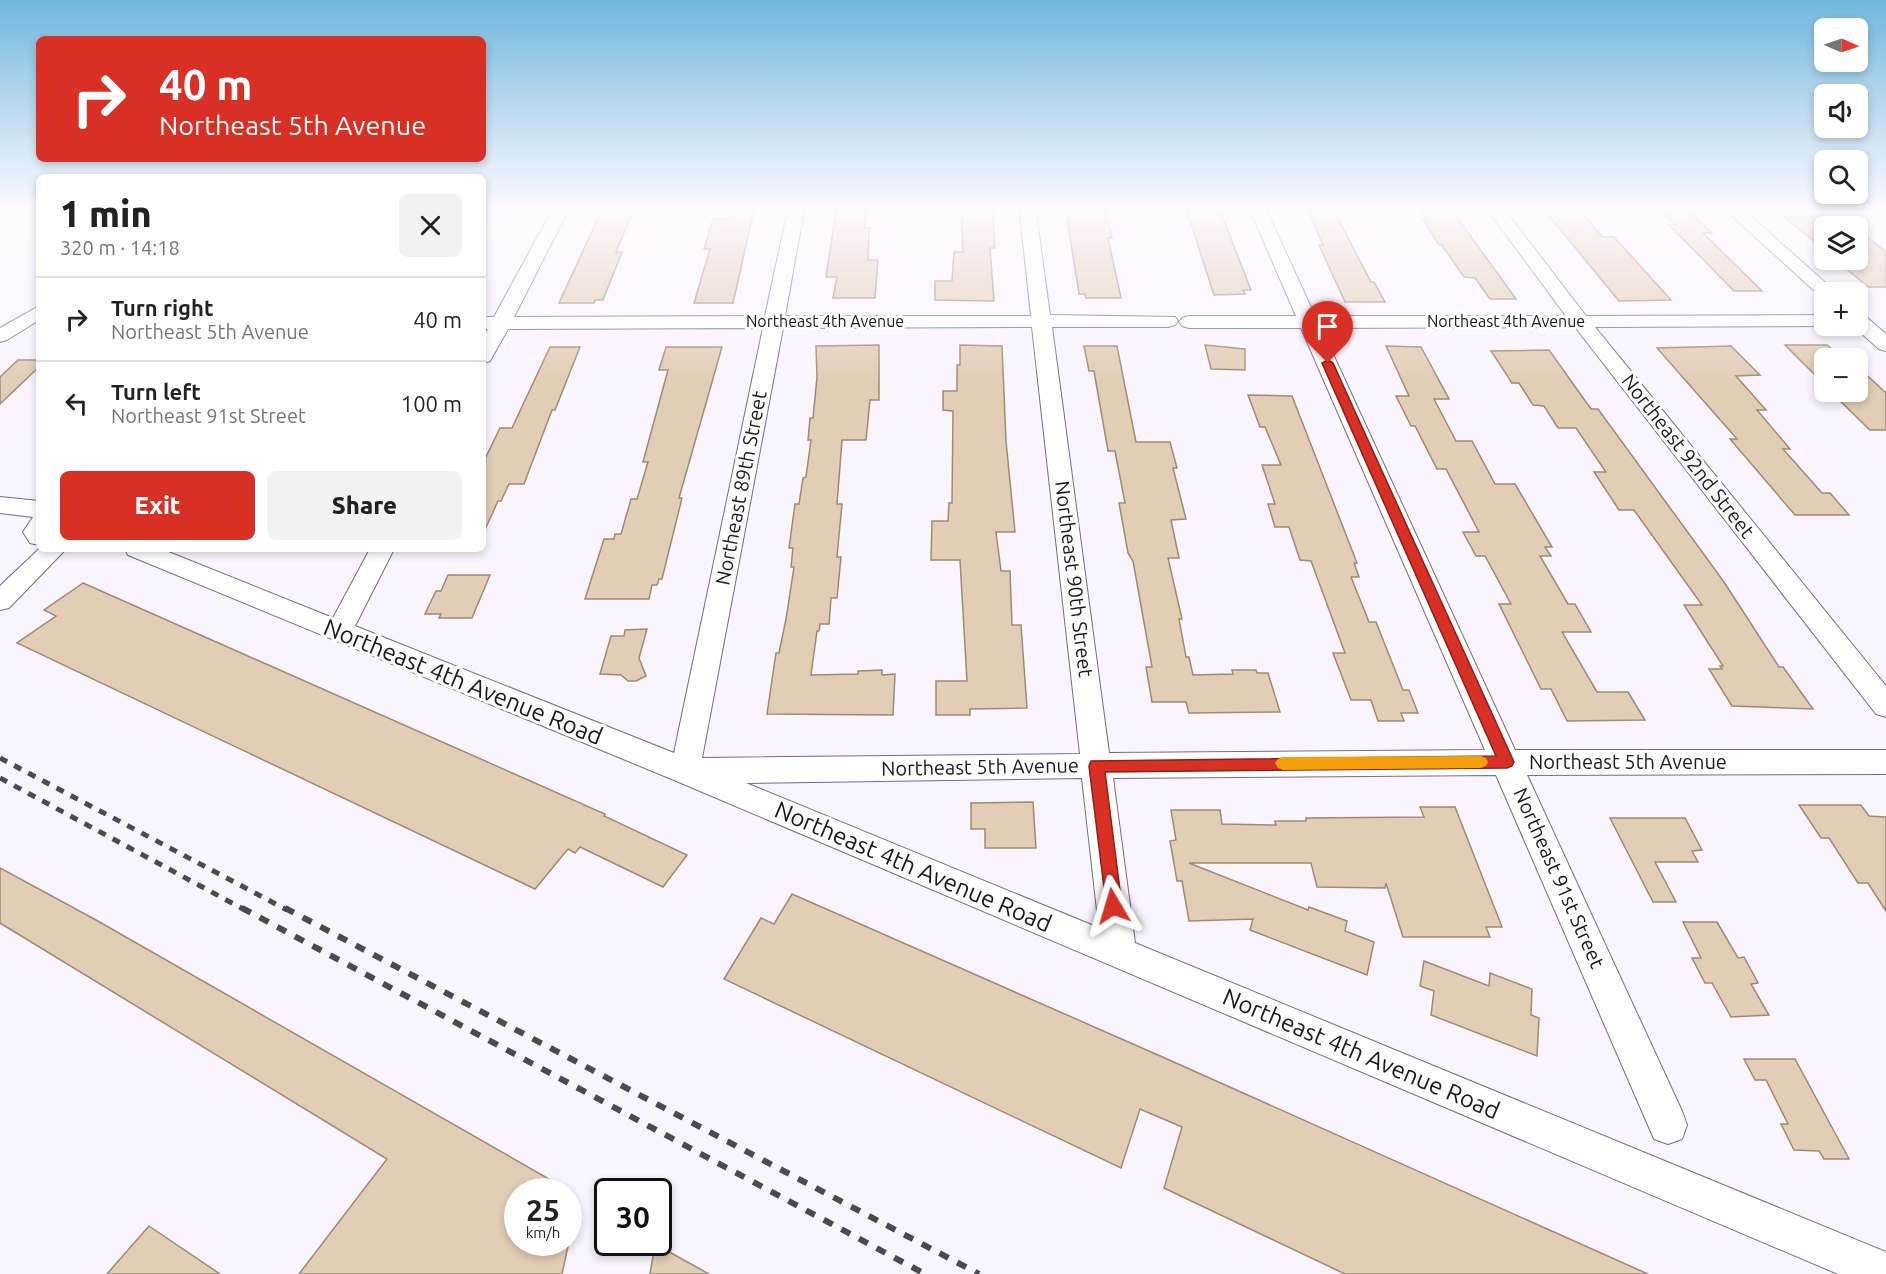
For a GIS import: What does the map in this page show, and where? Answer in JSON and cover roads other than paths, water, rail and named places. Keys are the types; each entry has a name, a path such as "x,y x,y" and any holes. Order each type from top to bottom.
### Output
{"street":[{"path":"486,346 492,323 527,264"},
{"name":"Northeast 89th Street","path":"685,771 785,264"},
{"name":"Northeast 90th Street","path":"1035,264 1119,953"},
{"name":"Northeast 91st Street","path":"1283,264 1668,1125"},
{"name":"Northeast 92nd Street","path":"1537,264 1886,706"},
{"path":"1796,264 1816,282"},
{"path":"1868,320 1886,321"},
{"name":"Northeast 4th Avenue","path":"492,323 1168,321"},
{"name":"Northeast 4th Avenue","path":"1189,322 1814,321"},
{"path":"0,326 31,323"},
{"path":"0,336 31,323"},
{"path":"1868,329 1886,345"},
{"path":"3,506 13,516 36,526"},
{"path":"0,596 36,532"},
{"path":"0,601 51,552"},
{"name":"Northeast 4th Avenue Road","path":"144,552 339,633 685,771 1886,1273"},
{"path":"339,633 380,552"},
{"name":"Northeast 5th Avenue","path":"685,771 1507,762 1886,762"}],"railway":[{"path":"0,758 287,910"},
{"path":"0,778 245,910"},
{"path":"242,908 925,1274"},
{"path":"285,908 979,1274"}]}
